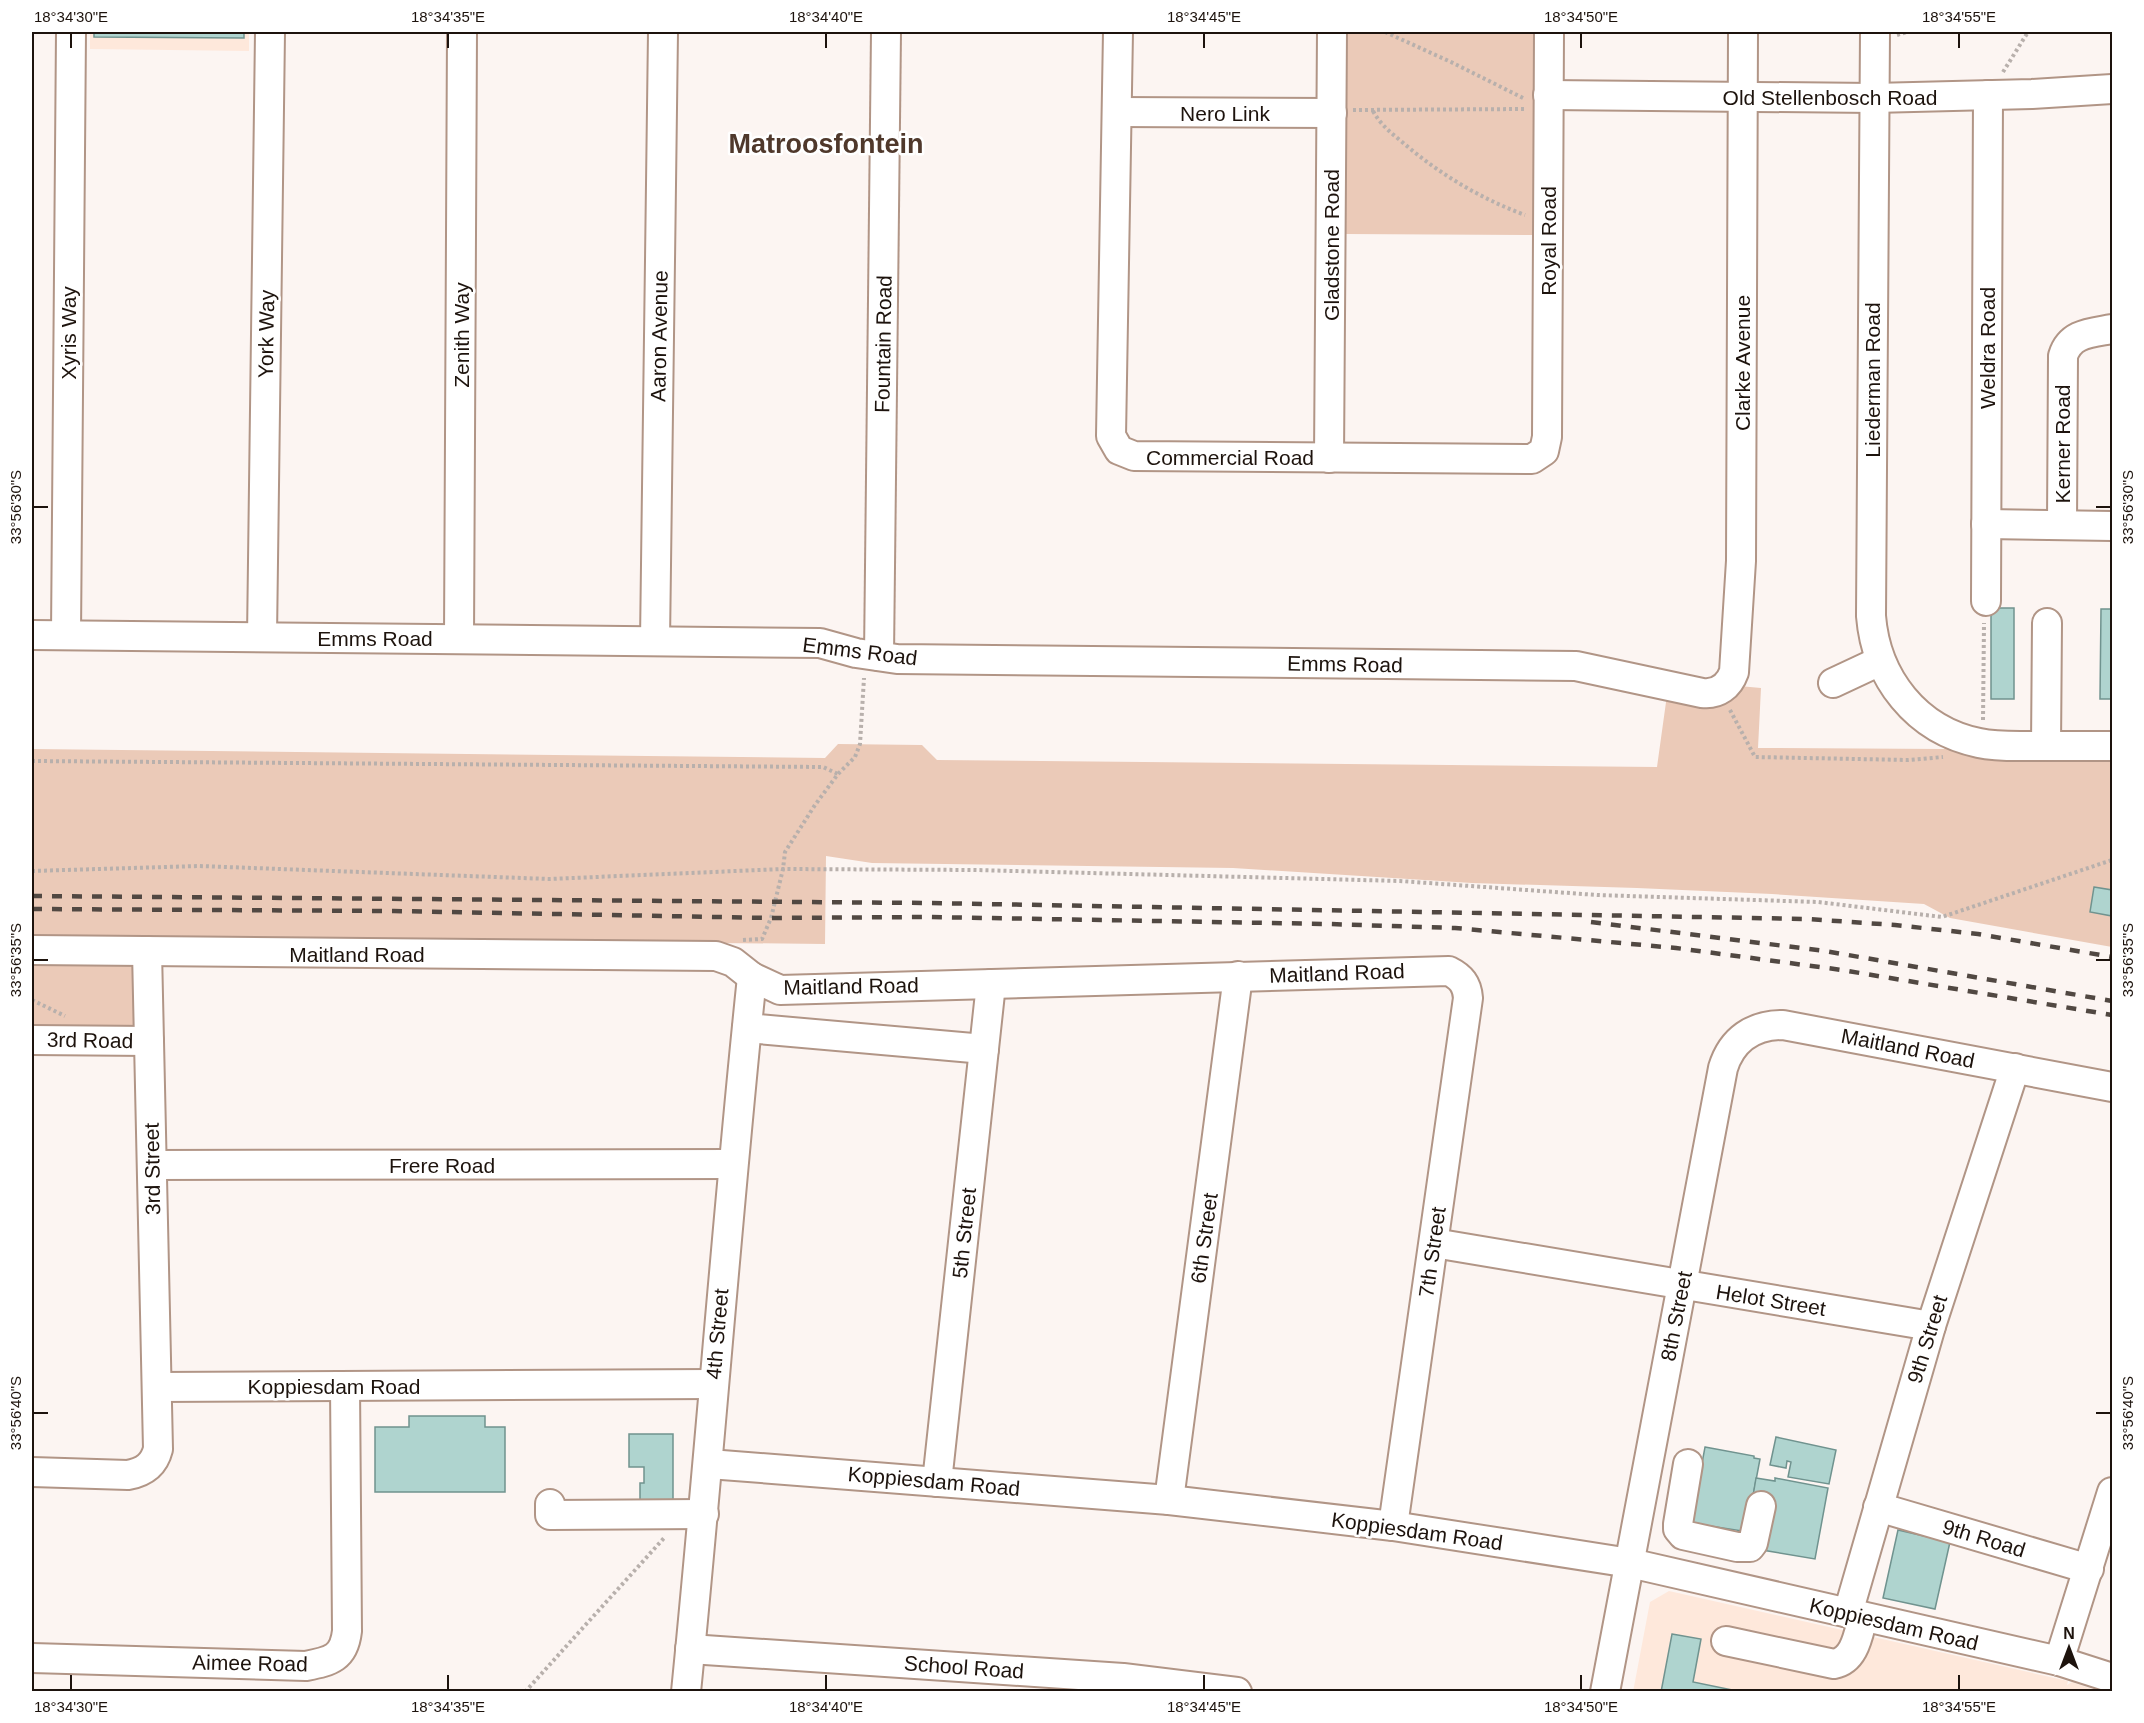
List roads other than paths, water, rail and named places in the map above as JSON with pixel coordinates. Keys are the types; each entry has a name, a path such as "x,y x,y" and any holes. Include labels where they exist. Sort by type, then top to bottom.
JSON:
{"street":[{"name":"Xyris Way","path":"66,635 71,32"},
{"name":"York Way","path":"262,637 270,32"},
{"name":"Zenith Way","path":"459,639 462,32"},
{"name":"Aaron Avenue","path":"656,641 663,32"},
{"name":"Fountain Road","path":"872,655 886,32"},
{"name":"Commercial Road","path":"1118,32 1111,436 1119,450 1134,456 1532,459 1544,451"},
{"name":"Gladstone Road","path":"1329,458 1332,32"},
{"name":"Royal Road","path":"1544,451 1547,437 1547,219 1544,104 1549,32"},
{"name":"Clarke Avenue","path":"1721,690 1727,685 1734,672 1741,561 1743,32"},
{"name":"Liederman Road","path":"1875,32 1871,616 1872,631 1880,661 1895,689 1917,712 1946,732 1979,743 1998,746 2112,746"},
{"name":"Old Stellenbosch Road","path":"1544,104 1743,97 1874,98 1988,95 2112,89"},
{"name":"Weldra Road","path":"1986,601 1988,95"},
{"name":"Nero Link","path":"1118,112 1332,113"},
{"name":"Kerner Road","path":"2062,525 2065,350 2073,339 2085,334 2112,329"},
{"name":"Kerner Road","path":"1986,525 2112,526"},
{"path":"2046,746 2047,623"},
{"name":"Emms Road","path":"32,635 820,643 897,659 1576,666 1708,694 1721,690"},
{"path":"1833,683 1880,661"},
{"name":"Maitland Road","path":"32,950 716,956 733,962 752,977 780,990 1441,970 1449,971 1461,979"},
{"name":"3rd Street","path":"147,951 158,1387"},
{"name":"6th Street","path":"1169,1500 1238,976"},
{"name":"4th Street","path":"686,1692 709,1464 713,1384 732,1164 752,977"},
{"name":"7th Street","path":"1393,1526 1468,998 1468,991 1461,979"},
{"name":"5th Street","path":"937,1482 991,984"},
{"name":"Maitland Road","path":"1723,1068 1731,1048 1738,1040 1753,1030 1770,1025 1783,1025 2112,1087"},
{"path":"747,1028 984,1049"},
{"name":"3rd Road","path":"32,1040 149,1041"},
{"name":"8th Street","path":"1605,1692 1723,1068"},
{"name":"9th Street","path":"1726,1641 1834,1665 1841,1663 1851,1654 1855,1615 1878,1507 1930,1326 2014,1068"},
{"name":"Frere Road","path":"152,1165 732,1164"},
{"name":"Helot Street","path":"1434,1243 1930,1326"},
{"name":"Koppiesdam Road","path":"158,1387 345,1386 550,1394 713,1384"},
{"name":"Aimee Road","path":"32,1658 306,1666 327,1662 340,1654 346,1643 347,1630 345,1386"},
{"path":"32,1472 128,1475 146,1469 158,1449 158,1387"},
{"name":"Koppiesdam Road","path":"709,1464 1169,1500 1393,1526 1630,1563 2059,1661 2112,1678"},
{"path":"1688,1464 1678,1524 1683,1535 1748,1548 1752,1545 1761,1506"},
{"path":"2059,1661 2112,1492"},
{"path":"550,1504 550,1515 704,1514"},
{"name":"9th Road","path":"1878,1507 2089,1569"},
{"path":"1729,1586 1737,1547"},
{"name":"School Road","path":"690,1649 1123,1678 1236,1692"}],"railway":[{"path":"32,896 930,903 1808,919 1978,934 2112,957"},
{"path":"32,909 394,911 771,918 930,917 1455,928 1676,948 1842,970 2112,1015"},
{"path":"1591,922 1825,951 2112,1001"}],"district":[{"name":"Matroosfontein","path":"826,144"}]}
